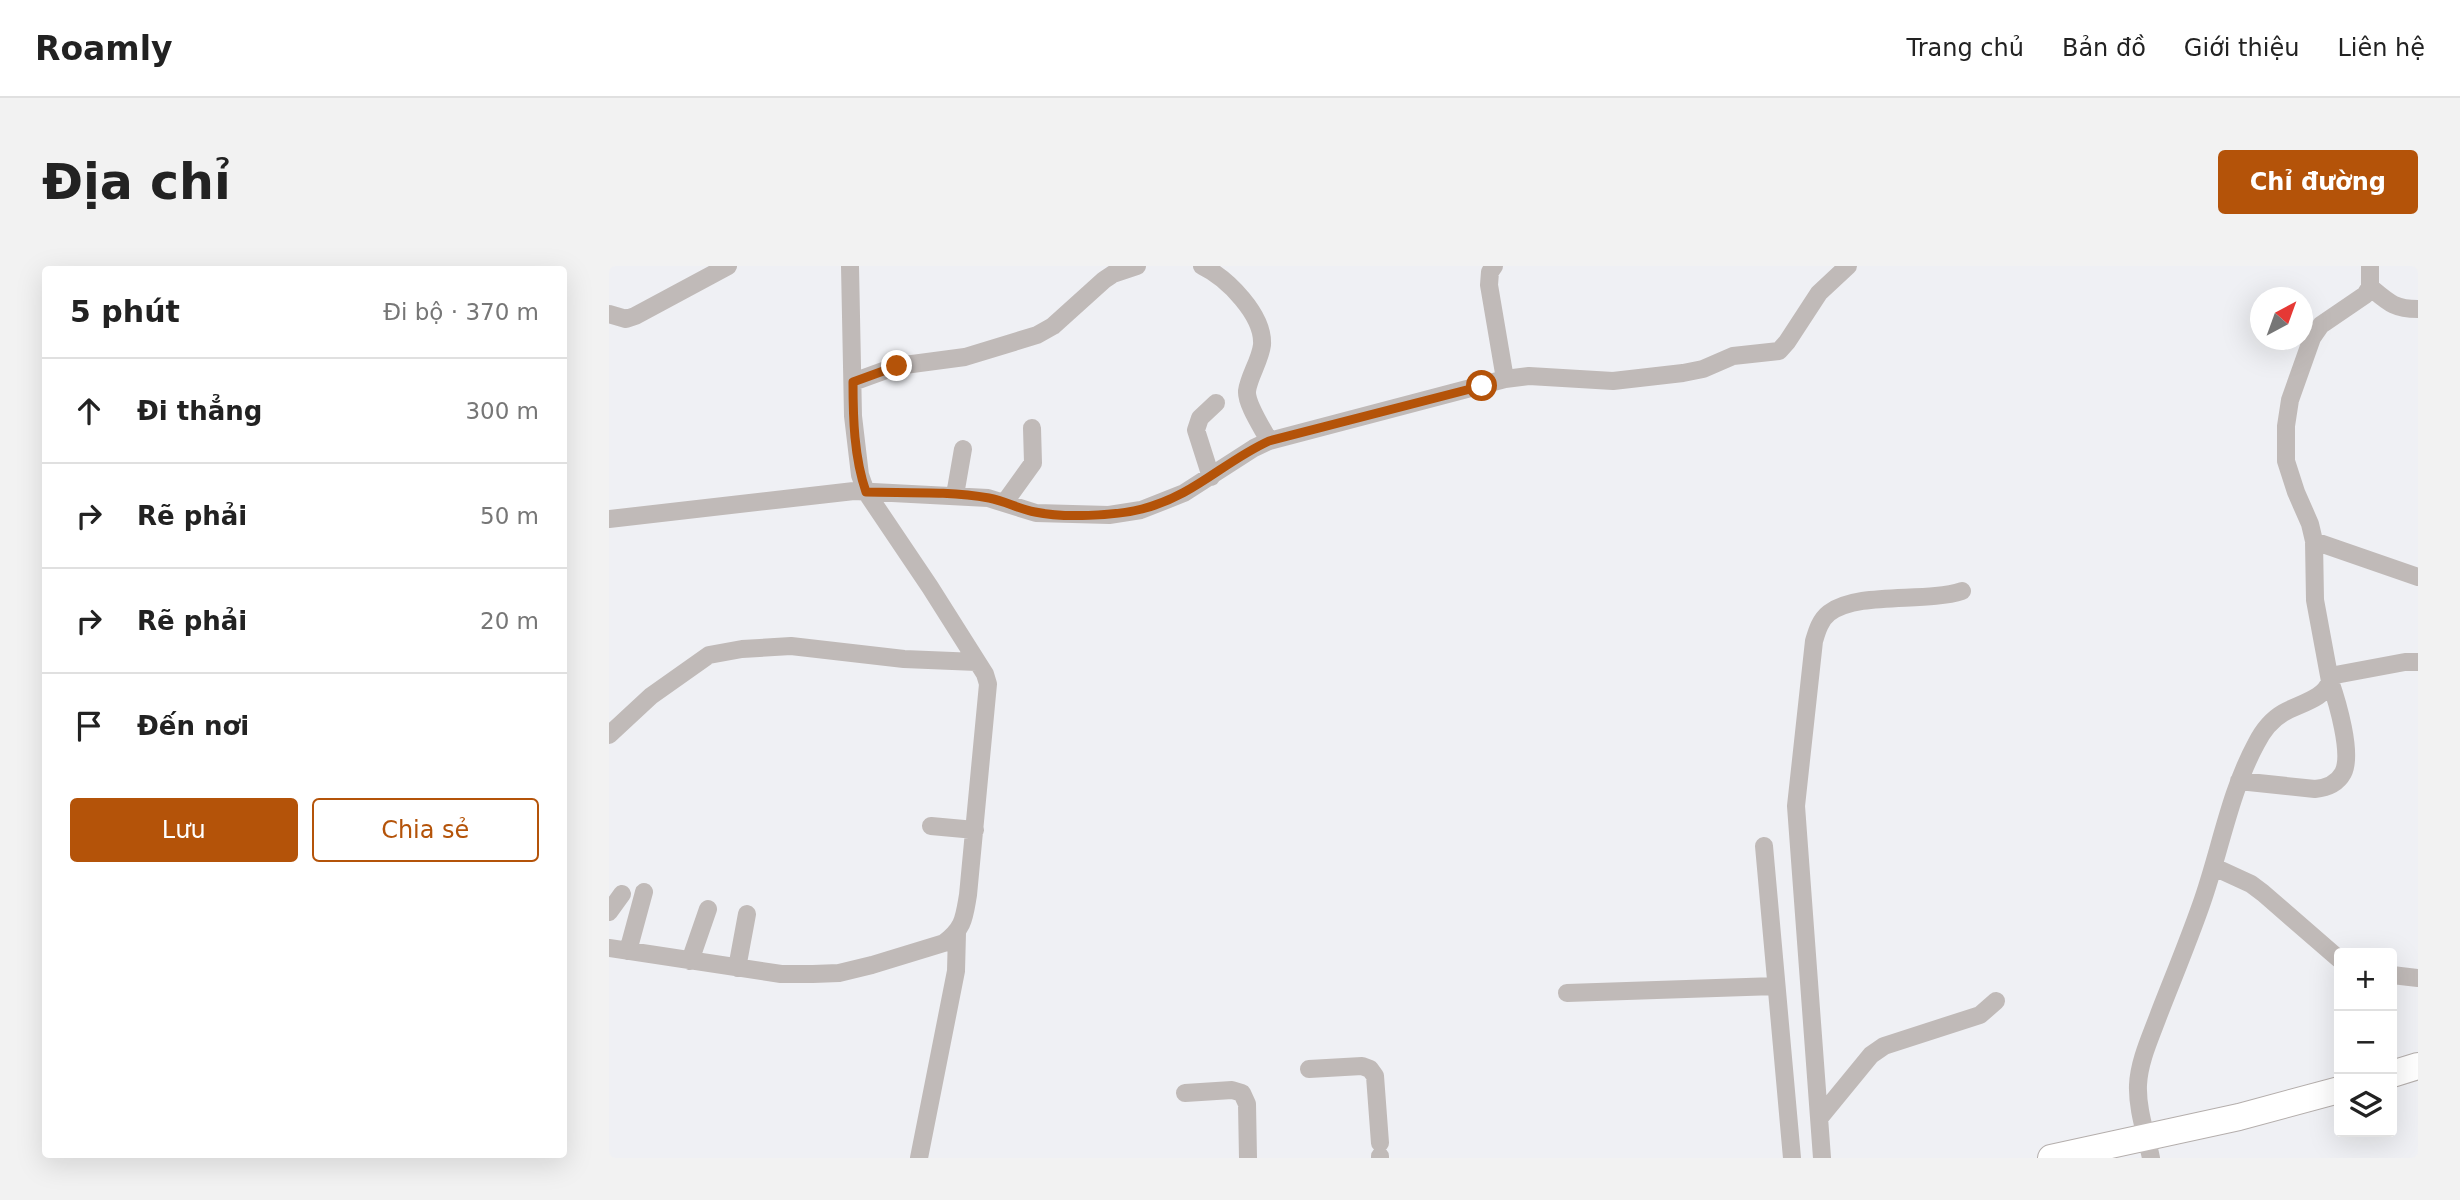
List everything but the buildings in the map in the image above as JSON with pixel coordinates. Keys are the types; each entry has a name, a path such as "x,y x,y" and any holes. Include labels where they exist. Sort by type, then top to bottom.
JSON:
{"highway":[{"path":"2397,1072 2418,1066"},
{"path":"2051,1158 2149,1148 2239,1117 2334,1091"}],"street":[{"path":"609,314 626,318 635,316 728,266"},
{"path":"609,948 781,974 839,973 944,943 957,933 964,921 988,684 930,587 866,492 860,475 855,428 850,266"},
{"path":"853,382 897,366 965,357 1037,335 1052,326 1104,280 1137,266"},
{"path":"1202,266 1223,278 1244,301 1257,323 1262,343 1256,370 1247,391 1248,400 1269,441"},
{"path":"1494,266 1490,272 1489,285 1505,379"},
{"path":"609,519 711,506 866,492 988,498 1036,513 1109,515 1141,510 1184,493 1269,441 1505,379 1529,376 1613,381 1683,373 1703,369 1733,356 1779,351 1819,293 1848,266"},
{"path":"2239,781 2315,789 2326,788 2337,782 2343,773 2345,753 2342,719 2330,678 2315,600 2314,541 2287,461 2286,426 2290,400 2312,338 2321,325 2358,302 2370,287 2370,266"},
{"path":"2370,287 2401,309 2418,309"},
{"path":"1211,477 1195,430 1200,418 1216,403"},
{"path":"1005,502 1033,463 1032,428"},
{"path":"955,495 963,449"},
{"path":"2314,541 2418,578"},
{"path":"1822,1158 1796,806 1814,641 1818,627 1828,614 1841,607 1860,601 1919,598 1962,591"},
{"path":"609,735 651,696 709,655 742,649 791,646 904,659 977,662"},
{"path":"2149,1148 2139,1102 2141,1068 2214,867 2239,781 2256,744 2269,724 2282,713 2322,692 2330,678 2405,662 2418,662"},
{"path":"931,826 975,830"},
{"path":"1764,846 1792,1158"},
{"path":"2214,867 2251,884 2334,955"},
{"path":"628,951 645,892"},
{"path":"609,912 622,894"},
{"path":"690,961 708,909"},
{"path":"737,968 747,914"},
{"path":"919,1158 956,971 957,933"},
{"path":"2397,976 2418,978"},
{"path":"1567,993 1776,986"},
{"path":"1821,1116 1871,1055 1884,1046 1980,1015 1996,1001"},
{"path":"1309,1069 1362,1066 1370,1069 1375,1076 1380,1152"},
{"path":"1185,1093 1231,1090 1242,1093 1247,1104 1248,1158"}],"route":[{"path":"897,366 853,382 853,416 860,475 866,492 988,498 1036,513 1109,515 1141,510 1165,502 1205,482 1254,448 1269,441 1482,386"}]}
